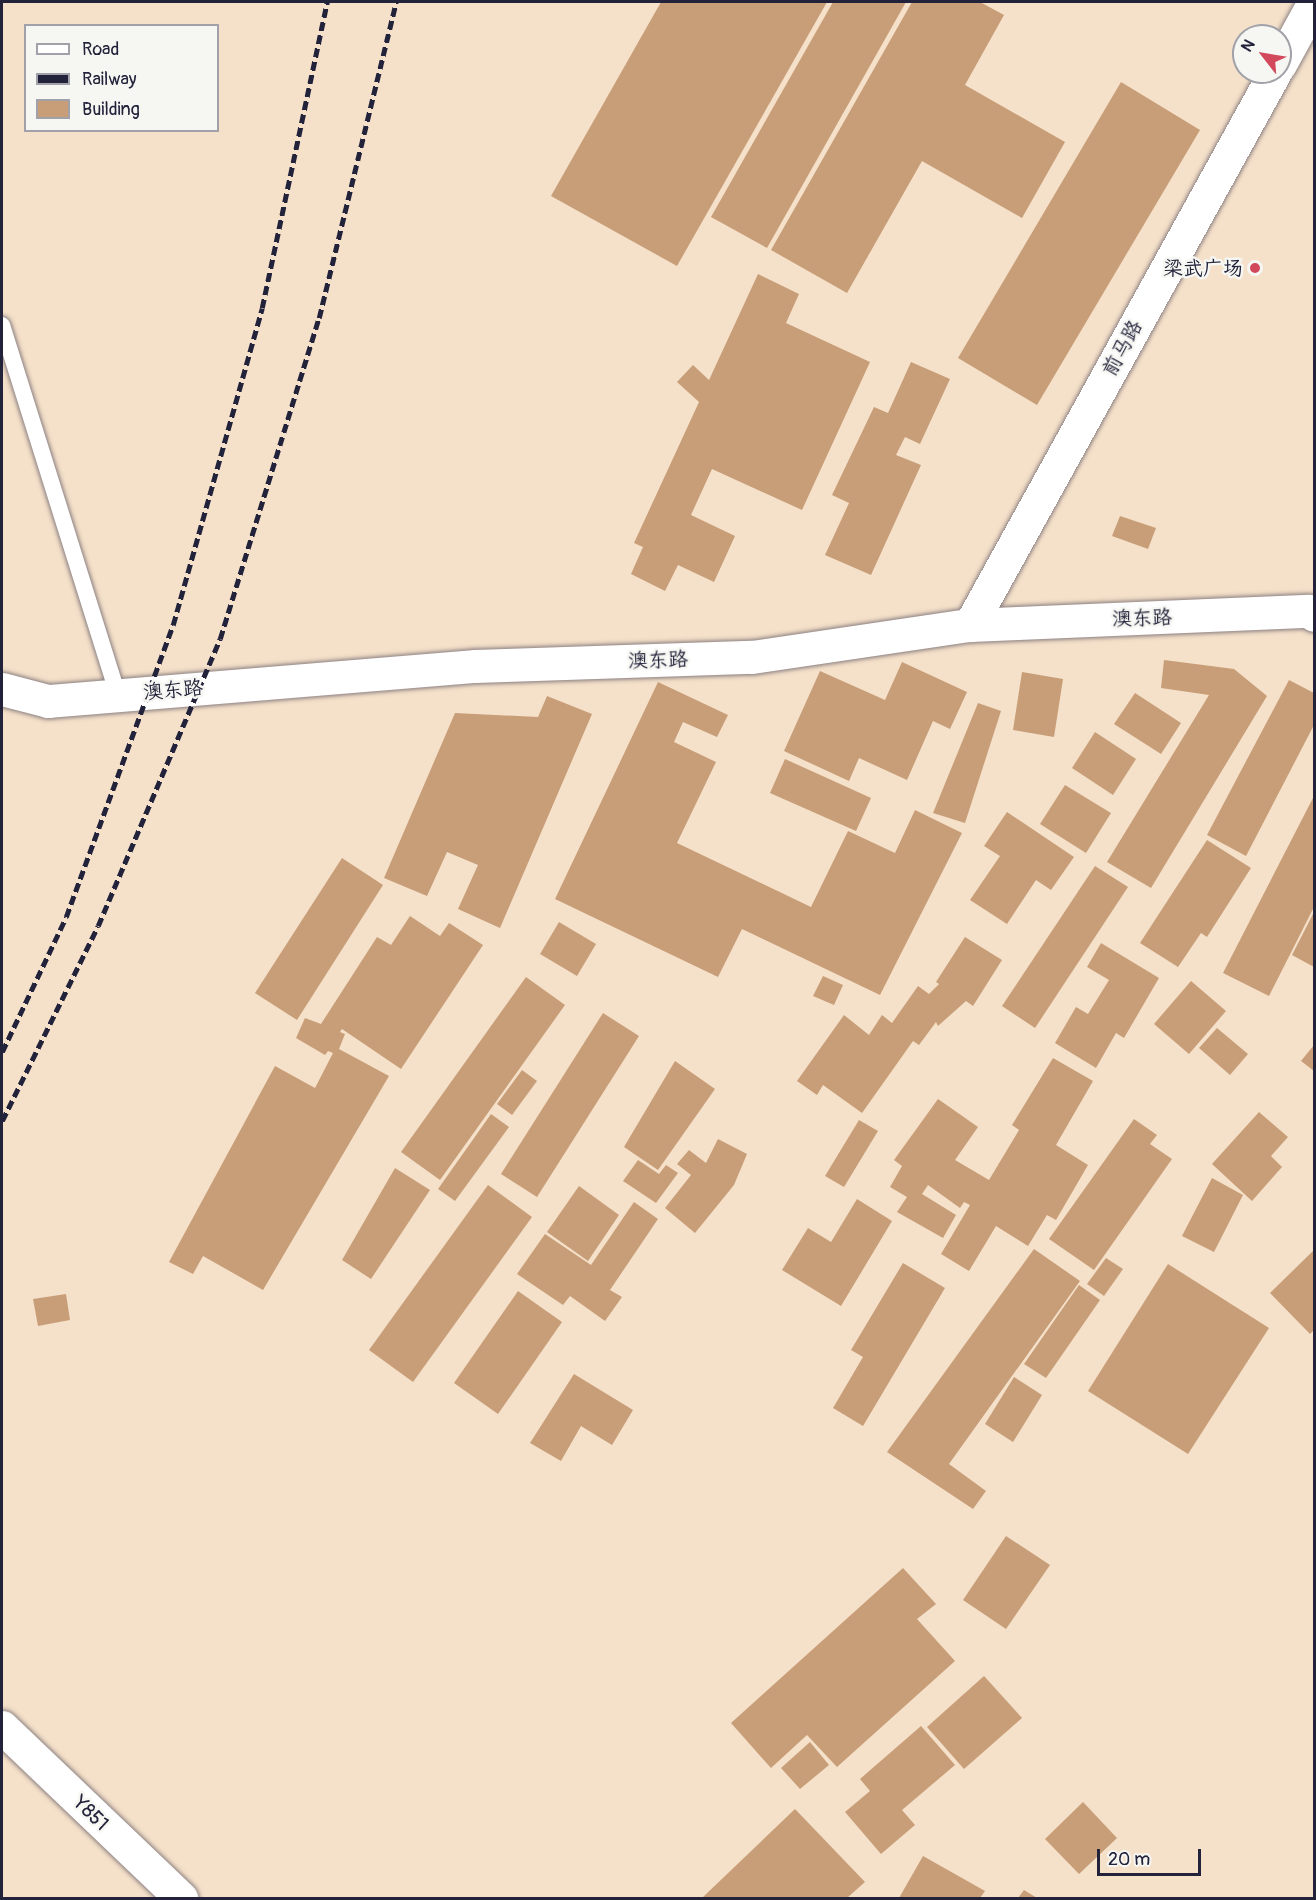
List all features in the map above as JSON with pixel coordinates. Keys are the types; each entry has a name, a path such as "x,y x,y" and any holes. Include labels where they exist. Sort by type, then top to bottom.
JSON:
{"street":[{"path":"1292,42 1314,2"},
{"name":"前马路","path":"970,625 1268,84"},
{"name":"澳东路","path":"2,689 48,701 475,666 752,657 970,625 1309,611 1314,615"},
{"name":"Y851","path":"2,1728 181,1899"}],"lane":[{"path":"2,325 118,695"}],"building":[{"path":"661,2 827,2 677,266 551,196"},
{"path":"833,2 906,2 767,248 711,217"},
{"path":"912,2 980,2 1004,15 965,85 1065,142 1022,218 922,161 847,293 771,250"},
{"path":"1121,82 1200,130 1037,405 958,358"},
{"path":"758,274 799,294 786,323 870,362 802,510 712,469 691,515 735,536 714,582 678,565 665,591 631,574 643,547 634,543 699,402 677,382 693,365 709,380"},
{"path":"911,362 950,379 920,444 905,437 896,455 921,465 871,575 825,555 849,503 832,495 874,407 888,413"},
{"path":"1120,516 1156,528 1148,549 1112,536"},
{"path":"1164,660 1234,669 1267,696 1151,888 1107,862 1209,695 1161,688"},
{"path":"902,662 967,692 950,729 933,721 907,780 859,758 849,781 784,751 820,671 885,700"},
{"path":"1022,672 1063,679 1054,737 1013,730"},
{"path":"1289,680 1314,693 1314,725 1246,856 1207,835"},
{"path":"658,682 728,715 717,737 683,722 674,742 716,762 677,843 811,907 848,831 895,853 915,810 962,833 880,995 742,929 718,977 555,899"},
{"path":"1135,693 1181,723 1161,754 1114,724"},
{"path":"547,696 592,714 500,928 458,909 478,865 447,852 427,896 384,878 455,713 538,717"},
{"path":"978,703 1001,711 965,823 933,813"},
{"path":"1095,732 1136,759 1113,795 1072,768"},
{"path":"785,759 871,798 856,831 770,793"},
{"path":"1065,785 1111,813 1086,853 1040,824"},
{"path":"1314,796 1314,907 1269,996 1223,973"},
{"path":"1007,812 1074,857 1051,890 1036,880 1007,924 970,900 1000,856 984,846"},
{"path":"1207,840 1251,868 1207,937 1201,933 1178,967 1140,943"},
{"path":"342,858 383,885 297,1020 255,993"},
{"path":"1095,866 1128,887 1035,1028 1002,1006"},
{"path":"1314,912 1314,967 1292,955"},
{"path":"410,916 440,936 449,923 483,945 401,1069 342,1029 340,1032 345,1034 339,1049 389,1076 263,1290 203,1256 193,1274 169,1262 275,1066 315,1088 333,1053 328,1051 325,1055 296,1038 305,1018 321,1024 377,937 391,945"},
{"path":"559,922 596,944 577,976 540,954"},
{"path":"965,937 1002,960 973,1006 966,1001 938,1026 936,1022 919,1045 913,1041 862,1113 823,1085 817,1095 797,1081 844,1015 869,1035 882,1015 892,1023 918,986 929,994 939,984 936,982"},
{"path":"1101,943 1159,978 1124,1038 1116,1033 1096,1068 1055,1043 1076,1007 1088,1014 1109,980 1087,967"},
{"path":"823,976 843,985 834,1005 813,996"},
{"path":"526,977 565,1005 440,1180 401,1152"},
{"path":"1191,981 1226,1011 1189,1054 1154,1024"},
{"path":"603,1013 639,1036 537,1197 501,1174"},
{"path":"1217,1028 1248,1054 1230,1075 1199,1048"},
{"path":"1314,1045 1314,1071 1301,1061"},
{"path":"1053,1058 1093,1081 1056,1145 1088,1165 1056,1220 1047,1215 1028,1246 996,1226 969,1271 941,1254 970,1205 964,1202 960,1208 928,1185 922,1194 956,1215 943,1238 897,1212 907,1197 890,1187 902,1166 894,1160 938,1099 978,1127 955,1160 989,1180 1019,1130 1012,1125"},
{"path":"675,1061 715,1089 658,1170 624,1147"},
{"path":"522,1070 537,1081 512,1115 497,1104"},
{"path":"1259,1112 1288,1137 1271,1156 1282,1167 1252,1201 1212,1164"},
{"path":"491,1114 509,1127 455,1201 438,1189"},
{"path":"1134,1119 1157,1135 1150,1144 1172,1159 1094,1270 1049,1239"},
{"path":"859,1120 878,1131 844,1187 825,1176"},
{"path":"718,1139 747,1154 734,1185 695,1233 665,1208 691,1175 677,1164 689,1150 706,1163"},
{"path":"638,1160 659,1174 666,1165 678,1173 656,1203 623,1181"},
{"path":"395,1168 430,1190 371,1279 342,1260"},
{"path":"1212,1178 1243,1195 1214,1252 1182,1236"},
{"path":"488,1185 532,1217 413,1382 369,1350"},
{"path":"579,1186 619,1215 588,1261 547,1232"},
{"path":"857,1199 892,1221 841,1306 782,1270 808,1228 831,1242"},
{"path":"634,1202 658,1219 610,1290 622,1297 605,1321 570,1296 563,1305 517,1274 545,1234 591,1265"},
{"path":"1034,1249 1080,1281 949,1464 986,1491 973,1509 887,1452"},
{"path":"1314,1250 1314,1330 1310,1334 1270,1293"},
{"path":"1106,1258 1123,1269 1104,1296 1087,1284"},
{"path":"903,1263 945,1288 863,1426 833,1408 863,1357 851,1350"},
{"path":"1168,1264 1269,1328 1188,1454 1088,1391"},
{"path":"1079,1285 1100,1300 1046,1378 1024,1364"},
{"path":"518,1291 562,1322 498,1414 454,1383"},
{"path":"66,1294 70,1320 38,1326 33,1299"},
{"path":"574,1374 633,1410 612,1445 581,1426 561,1461 530,1443"},
{"path":"1014,1377 1042,1395 1013,1442 985,1424"},
{"path":"1006,1536 1050,1565 1006,1629 963,1600"},
{"path":"903,1568 936,1604 917,1619 955,1661 837,1767 807,1735 771,1768 731,1723"},
{"path":"984,1676 1022,1718 964,1769 927,1727"},
{"path":"921,1726 955,1765 902,1810 915,1825 881,1854 845,1812 870,1791 860,1779"},
{"path":"810,1742 829,1765 800,1789 781,1768"},
{"path":"1083,1802 1117,1838 1079,1874 1045,1839"},
{"path":"795,1809 865,1882 847,1898 702,1898"},
{"path":"923,1856 985,1891 980,1898 899,1898"},
{"path":"1024,1890 1037,1898 1018,1898"}],"railway":[{"path":"2,1052 66,917 173,625 262,308 327,2"},
{"path":"2,1121 98,926 220,639 319,318 396,2"}],"place":[{"name":"梁武广场","path":"1255,268"}]}
